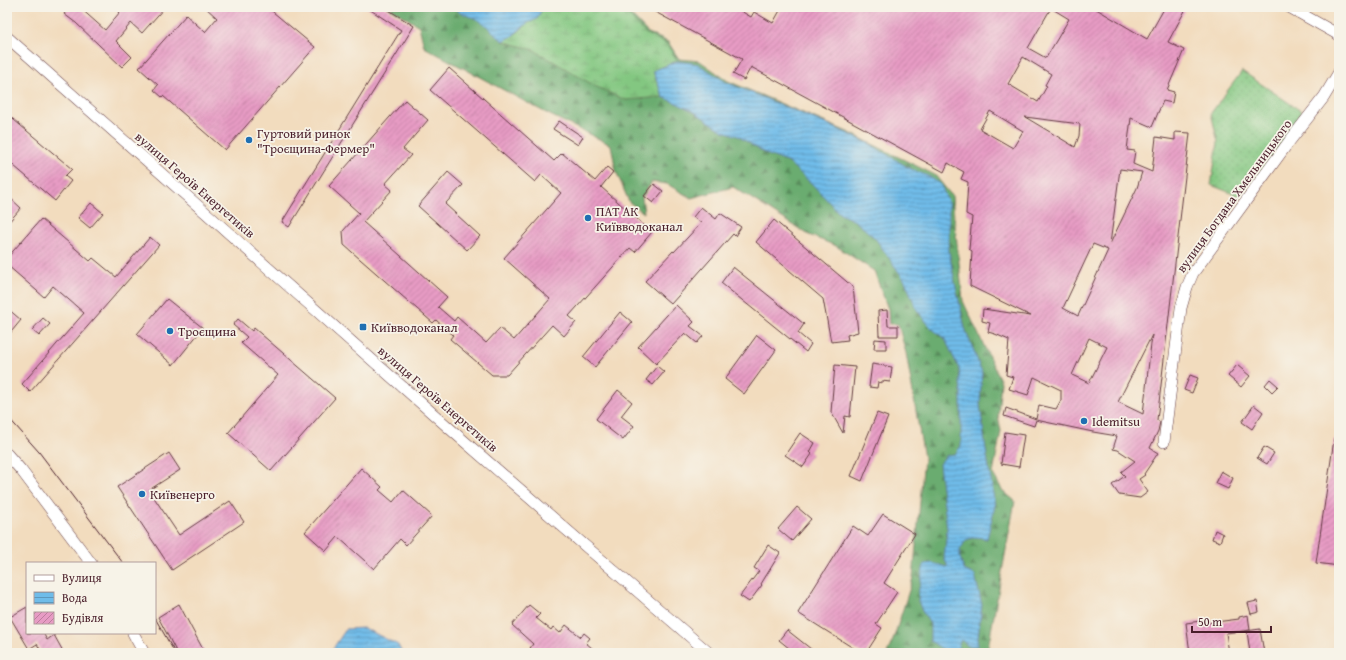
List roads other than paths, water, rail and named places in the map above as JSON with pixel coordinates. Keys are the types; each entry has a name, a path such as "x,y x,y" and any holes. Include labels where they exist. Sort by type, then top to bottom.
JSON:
{"street":[{"path":"1289,7 1339,35"},
{"name":"вулиця Героїв Енергетиків","path":"7,37 457,435 709,653"},
{"name":"вулиця Богдана Хмельницького","path":"1164,442 1181,308 1193,273 1288,143 1324,97 1339,72"},
{"path":"7,454 21,470 90,562"},
{"path":"134,634 144,653"}],"water":[{"path":"453,7 543,7 537,19 528,23 511,37 503,41 480,21 460,12"},
{"path":"677,61 698,64 726,82 870,144 909,168 930,177 941,185 949,204 949,251 954,278 965,328 982,372 980,404 995,506 987,539 976,537 966,540 960,550 960,557 964,570 975,575 982,605 977,646 968,646 961,640 958,646 960,653 948,653 930,641 930,624 918,601 924,564 932,563 948,567 944,558 947,529 939,464 947,455 955,454 961,446 961,395 959,369 945,339 931,328 917,310 905,281 875,238 855,221 840,214 812,184 789,163 766,154 738,136 723,131 693,111 663,97 653,71"},
{"path":"364,628 398,645 402,653 330,653 346,629"}],"tram line":[{"path":"7,416 39,452 122,562"},
{"path":"156,620 175,653"}],"place":[{"name":"Гуртовий ринок \"Троєщина-Фермер\"","path":"249,140"},
{"name":"ПАТ АК Київводоканал","path":"588,218"},
{"name":"Київводоканал","path":"363,327"},
{"name":"Троєщина","path":"170,331"},
{"name":"Idemitsu","path":"1084,421"},
{"name":"Київенерго","path":"142,494"}]}
